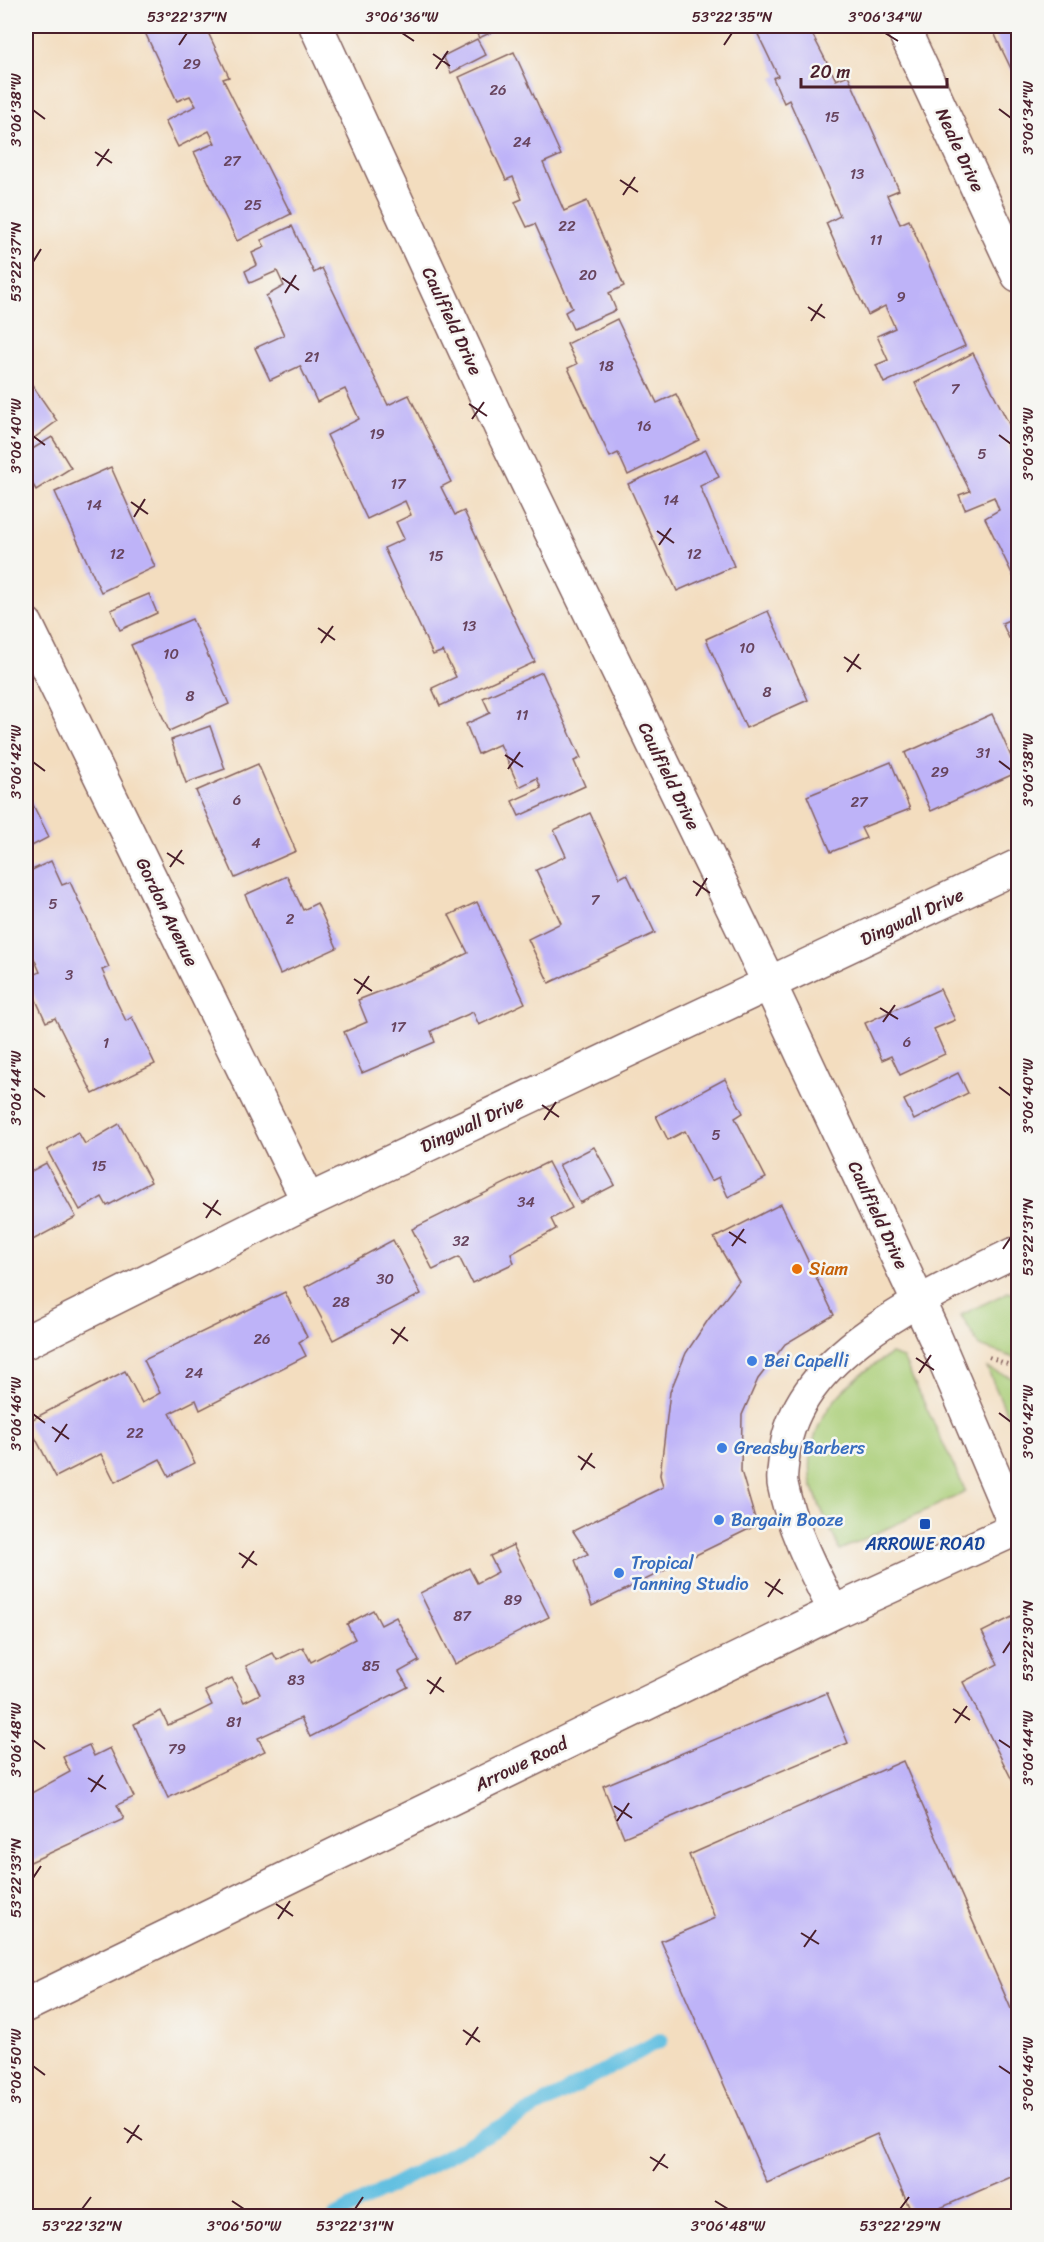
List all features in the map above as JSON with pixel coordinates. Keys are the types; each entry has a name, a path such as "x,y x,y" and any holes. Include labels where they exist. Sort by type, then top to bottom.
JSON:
{"street":[{"name":"Caulfield Drive","path":"316,26 506,438 770,985 918,1301 1018,1529"},
{"name":"Neale Drive","path":"902,26 1018,275"},
{"name":"Gordon Avenue","path":"26,624 308,1201"},
{"name":"Dingwall Drive","path":"26,1342 308,1201 1018,866"},
{"name":"Arrowe Road","path":"26,2005 834,1612 1018,1529"}],"lane":[{"path":"834,1612 803,1548 782,1484 785,1437 803,1396 838,1356 918,1301 1013,1252 1018,1254"}],"green space":[{"path":"1008,1292 1018,1295 1018,1359 979,1346 961,1315"},
{"path":"891,1354 903,1358 966,1492 840,1550 812,1484 811,1456 815,1437 822,1420 844,1389"},
{"path":"987,1368 1018,1380 1018,1439"}],"building":[{"path":"142,26 205,26 229,77 223,79 291,214 237,241 194,152 215,143 209,131 178,147 165,121 196,106 190,96 177,101"},
{"path":"433,26 448,26 435,31"},
{"path":"473,26 505,26 479,38"},
{"path":"754,26 808,26 836,80 848,75 899,190 887,195 900,224 909,220 965,346 884,383 876,365 888,360 877,336 895,328 885,306 868,315 855,288 826,223 840,216 789,100 784,103 773,78 778,76"},
{"path":"991,26 1018,26 1018,83 1002,50"},
{"path":"477,39 486,55 451,73 443,56"},
{"path":"514,52 561,155 543,163 564,211 587,201 624,286 609,293 616,310 573,329 565,312 572,308 535,224 527,227 515,202 522,199 513,177 506,180 459,77"},
{"path":"292,226 314,273 322,268 388,405 409,395 451,482 441,487 455,515 464,511 535,662 440,706 432,688 456,677 443,651 433,655 384,548 404,539 396,522 411,515 405,501 367,519 327,435 359,419 345,389 317,402 300,366 270,380 255,348 284,335 266,296 284,286 277,271 250,283 245,271 257,265 252,253 265,247 261,240"},
{"path":"617,319 657,403 676,394 699,440 628,475 618,453 610,457 568,368 577,364 567,344"},
{"path":"973,353 1016,438 1007,443 1018,467 1018,586 985,518 999,510 994,497 965,509 959,495 970,491 915,383"},
{"path":"26,376 57,421 26,444"},
{"path":"52,437 71,468 36,490 26,473 26,453"},
{"path":"706,450 719,477 700,486 734,566 677,591 628,484"},
{"path":"111,467 155,567 101,592 55,492"},
{"path":"149,594 157,613 120,630 111,610"},
{"path":"768,611 808,700 746,728 706,639"},
{"path":"1018,616 1018,634 1009,638 1002,623"},
{"path":"192,619 229,704 169,731 131,645"},
{"path":"542,672 581,758 574,761 585,786 519,816 512,801 541,788 537,778 519,787 500,744 478,754 466,724 490,713 483,698"},
{"path":"992,714 1018,772 931,811 905,753"},
{"path":"210,726 225,769 186,783 171,740"},
{"path":"891,762 910,809 861,828 866,838 831,852 807,796"},
{"path":"258,764 296,851 235,878 196,791"},
{"path":"26,791 49,837 26,849"},
{"path":"590,813 620,878 627,874 655,933 549,983 528,939 561,923 536,870 566,856 554,830"},
{"path":"51,861 62,885 70,882 109,967 102,970 111,990 126,1021 132,1017 155,1064 93,1094 55,1018 46,1022 26,978 40,972 26,940 26,863 30,871"},
{"path":"287,876 303,910 317,903 337,948 280,974 245,895"},
{"path":"477,902 525,1003 479,1025 473,1012 431,1031 435,1042 362,1073 344,1032 367,1022 358,1000 427,973 468,953 449,915"},
{"path":"940,989 955,1020 934,1029 945,1054 900,1075 891,1056 882,1060 865,1023"},
{"path":"958,1073 968,1093 914,1120 904,1100"},
{"path":"725,1079 743,1113 735,1118 766,1178 728,1197 719,1177 711,1181 685,1131 668,1140 656,1116"},
{"path":"119,1124 151,1182 107,1206 102,1197 80,1210 47,1150 78,1132 85,1144"},
{"path":"594,1147 615,1185 580,1203 559,1165"},
{"path":"548,1162 572,1208 551,1219 556,1229 511,1254 514,1263 472,1283 459,1257 433,1270 412,1229"},
{"path":"46,1163 76,1217 29,1242 26,1235 26,1174"},
{"path":"781,1204 834,1315 785,1344 758,1379 742,1415 741,1471 757,1525 592,1606 575,1560 588,1554 573,1531 663,1487 660,1475 670,1392 686,1353 708,1320 739,1281 714,1238"},
{"path":"393,1240 421,1294 333,1340 305,1287"},
{"path":"285,1292 307,1337 299,1342 306,1356 200,1410 196,1400 170,1413 195,1463 169,1476 160,1459 115,1482 101,1454 56,1477 27,1422 125,1371 142,1403 160,1393 144,1360"},
{"path":"513,1545 549,1617 455,1664 420,1593 469,1568 477,1583 498,1572 490,1556"},
{"path":"373,1610 381,1625 396,1617 419,1661 399,1672 408,1687 310,1737 301,1718 258,1738 265,1751 168,1798 134,1724 161,1711 168,1725 192,1715 212,1705 205,1691 232,1678 244,1702 260,1694 246,1666 273,1653 277,1660 303,1647 311,1662 355,1639 347,1624"},
{"path":"1018,1614 1018,1792 963,1682 998,1664 982,1632"},
{"path":"827,1693 848,1743 624,1837 603,1786"},
{"path":"89,1745 94,1756 110,1748 134,1797 117,1805 124,1819 26,1864 26,1789 28,1795 70,1772 63,1757"},
{"path":"903,1761 1018,2025 1018,2174 922,2216 913,2216 877,2134 767,2183 661,1941 715,1918 689,1855"}],"waterway":[{"path":"336,2216 661,2040"}],"place":[{"name":"Siam","path":"797,1269"},
{"name":"Bei Capelli","path":"752,1361"},
{"name":"Greasby Barbers","path":"722,1448"},
{"name":"Bargain Booze","path":"719,1520"},
{"name":"ARROWE ROAD","path":"925,1524"},
{"name":"Tropical Tanning Studio","path":"619,1573"}]}
